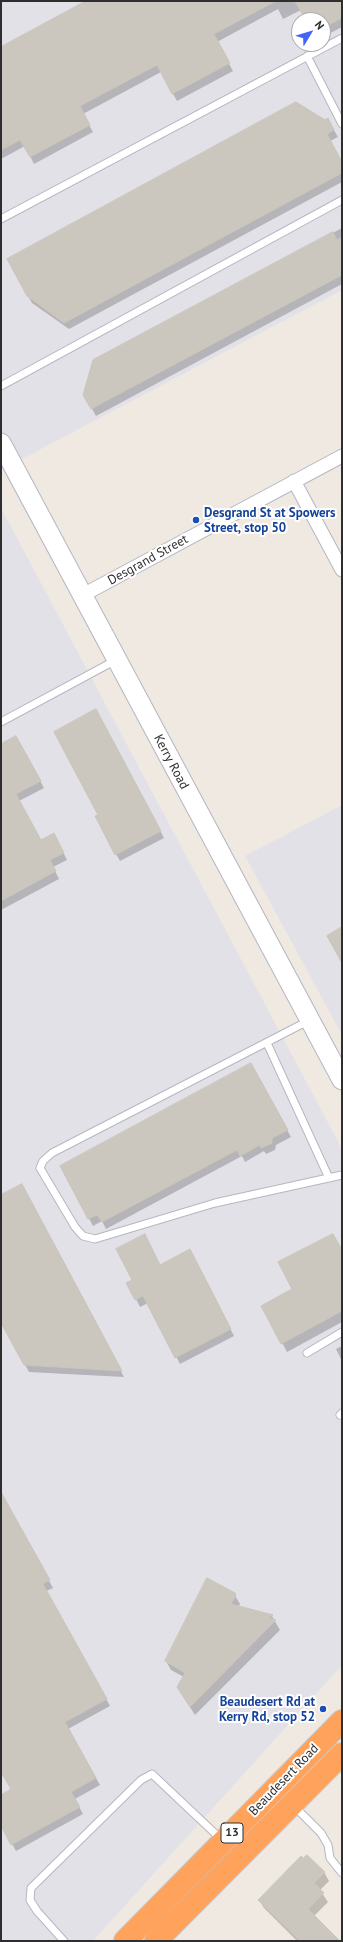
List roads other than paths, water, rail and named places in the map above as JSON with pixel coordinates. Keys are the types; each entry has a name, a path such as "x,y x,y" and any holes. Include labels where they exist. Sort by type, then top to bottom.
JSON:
{"highway":[{"name":"Beaudesert Road","path":"125,1941 342,1721"},
{"name":"Beaudesert Road","path":"156,1941 342,1754"}],"street":[{"name":"Kerry Road","path":"1,443 81,596 342,1080"},
{"name":"Desgrand Street","path":"81,596 342,456"},
{"path":"294,481 342,570"}],"lane":[{"path":"1,219 342,38"},
{"path":"307,56 342,124"},
{"path":"1,386 342,200"},
{"path":"1,722 116,660"},
{"path":"310,1020 52,1153 43,1161 40,1168 75,1227 83,1236 95,1239 215,1203 342,1175"},
{"path":"267,1043 329,1178"},
{"path":"306,1353 342,1332"},
{"path":"64,1941 37,1911 30,1900 31,1888 141,1780 152,1774 223,1842"},
{"path":"292,1804 321,1833 328,1845 330,1858 342,1874"}],"place":[{"name":"Desgrand St at Spowers Street, stop 50","path":"196,520"},
{"name":"Beaudesert Rd at Kerry Rd, stop 52","path":"323,1709"}]}
